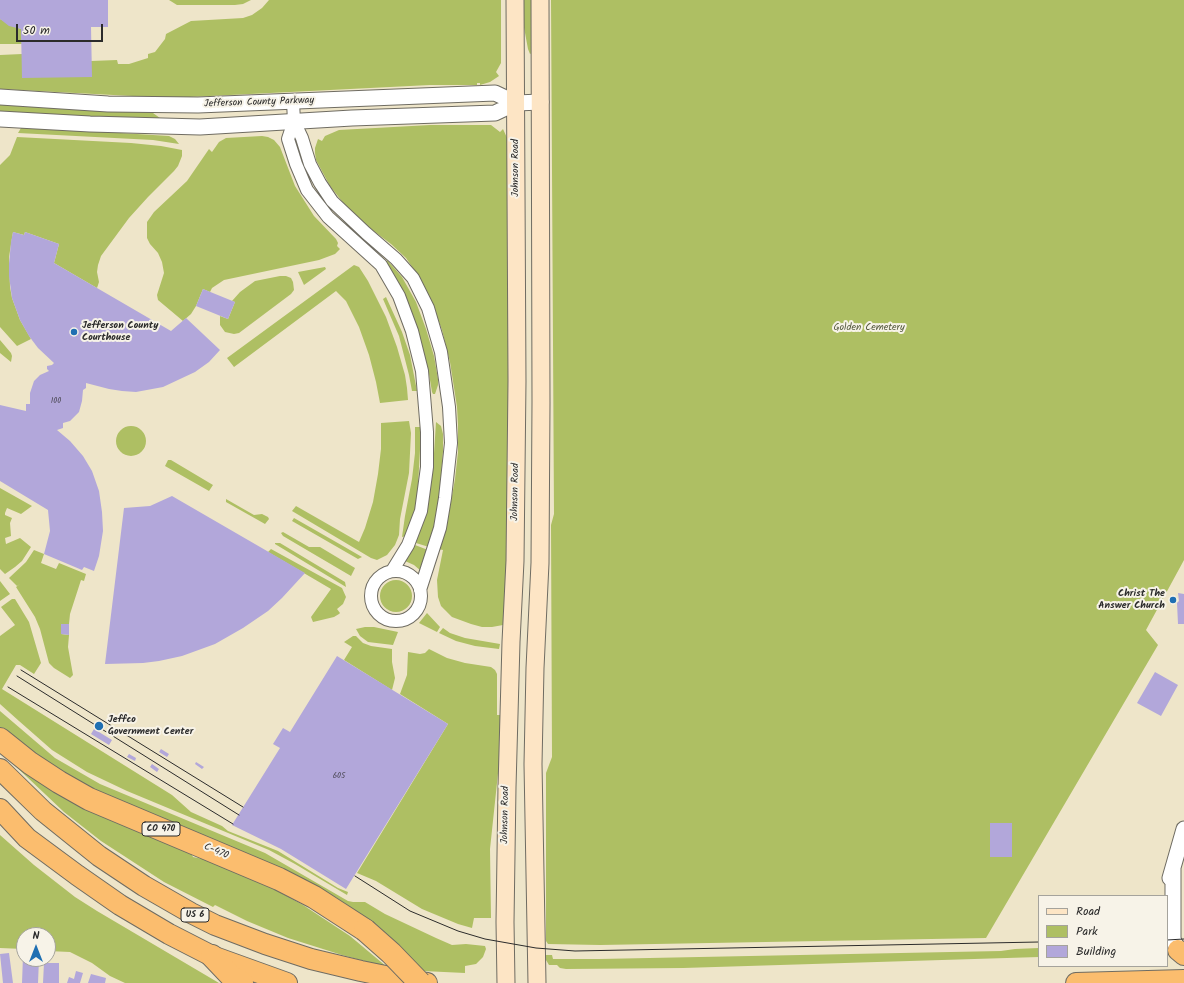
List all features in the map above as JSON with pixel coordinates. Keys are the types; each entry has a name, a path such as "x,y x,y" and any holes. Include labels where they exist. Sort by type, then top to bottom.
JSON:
{"highway":[{"name":"C-470","path":"0,738 30,763 58,782 89,798 279,879 314,897 365,930 391,953 420,983"},
{"name":"US 6","path":"0,769 43,811 99,856 144,886 191,913 265,944 311,959 361,971 427,983"},
{"path":"0,808 27,838 126,909 169,934 212,956 287,983"},
{"path":"212,956 232,977 242,983"},
{"path":"1103,982 1135,973 1140,967"},
{"path":"1076,983 1184,980"}],"main road":[{"name":"Johnson Road","path":"506,983 505,922 507,787 515,553 517,381 515,0"},
{"path":"533,764 540,532 542,402 540,0"},
{"path":"511,642 529,665 533,764 537,983"}],"street":[{"name":"Jefferson County Parkway","path":"0,97 108,104 198,105 495,93 516,103"},
{"path":"293,102 294,121 288,139 296,164 307,190 328,217 381,264 400,296 412,331 422,371 426,408 427,467 421,511 408,545 392,571"},
{"name":"Jefferson County Parkway","path":"0,119 90,124 200,126 495,113 516,103 541,102"},
{"path":"294,121 302,138 310,164 332,201 371,238 396,258 413,278 428,308 441,352 449,407 451,443 440,528 420,590"},
{"path":"361,247 371,238"},
{"path":"392,571 400,571 413,578 418,584 421,599 419,606 410,617 397,622 383,618 374,609 371,603 371,594 376,581 381,576 392,571"},
{"path":"1164,895 1184,829"},
{"path":"1173,869 1173,940 1181,952"}],"green space":[{"path":"169,0 251,0 243,4 235,5 177,5"},
{"path":"269,0 501,0 501,63 496,72 499,76 490,82 480,85 480,83 477,83 477,85 430,85 170,98 0,89 0,55 22,54 91,61 117,60 118,64 129,64 148,58 148,54 155,52 165,39 166,34 191,21 243,18 252,15 262,8"},
{"path":"522,0 531,0 532,53 530,54 523,22"},
{"name":"Golden Cemetery","path":"551,0 1184,0 1184,560 1146,630 1158,645 986,938 600,945 548,944 546,941 546,773 552,757 551,525 554,514"},
{"path":"0,19 21,29 22,44 0,44"},
{"path":"0,103 145,111 153,113 160,118 159,121 0,112"},
{"path":"430,125 491,125 500,132 503,129 508,140 508,555 503,625 492,627 482,627 452,617 441,606 438,597 437,580 443,550 438,549 450,507 455,479 458,452 458,425 457,407 450,362 442,330 432,303 419,277 406,258 348,209 330,186 316,160 315,153 318,139 322,141 325,136 339,130"},
{"path":"21,128 169,136 175,139 179,144 153,140 18,133"},
{"path":"262,136 274,140 280,147 295,186 314,216 336,239 338,243 337,246 340,249 335,254 319,260 224,280 212,288 210,292 203,289 191,314 183,321 158,300 157,295 164,273 162,262 158,253 147,238 147,222 154,212 187,181 209,149 212,152 219,142 226,138"},
{"path":"17,137 161,146 182,150 182,156 174,171 129,218 101,256 97,272 99,282 97,288 54,263 59,244 25,232 24,235 13,232 9,257 10,287 12,298 20,320 31,339 17,346 0,327 0,165 10,155"},
{"path":"388,261 402,277 416,302 426,329 434,356 438,379 435,394 432,392 428,368 420,339 385,262"},
{"path":"354,265 359,267 368,281 386,317 405,375 408,400 380,403 369,355 359,327 346,301 336,291 234,367 227,358"},
{"path":"325,267 326,269 304,285 298,272"},
{"path":"280,276 291,278 294,290 291,294 239,333 234,334 225,332 220,325 220,316 228,319 235,302 232,301 240,292 255,281"},
{"path":"386,297 402,332 410,355 417,391 412,391 399,336 383,299"},
{"path":"0,340 11,353 11,362 0,353"},
{"path":"409,421 411,433 409,473 400,519 399,535 395,545 387,555 377,560 371,558 292,511 296,506 359,542 373,502 381,449 381,423"},
{"path":"436,422 441,426 443,434 443,451 437,524 429,547 416,543 429,495 433,469"},
{"path":"131,426 142,430 146,441 142,452 131,456 120,452 116,441 120,430"},
{"path":"415,427 420,427 421,431 417,505 406,536 402,537 412,479 415,453"},
{"path":"168,460 171,460 213,485 209,491 165,466"},
{"path":"0,488 32,506 21,514 7,508 5,513 5,515 12,518 10,523 11,536 5,538 6,544 20,538 31,547 22,561 5,574 0,569"},
{"path":"226,499 254,515 262,514 269,519 265,524 226,502"},
{"path":"294,518 362,557 358,559 292,521"},
{"path":"283,532 309,547 320,547 355,568 351,576 283,536 281,533"},
{"path":"280,543 345,582 346,587 275,544"},
{"path":"415,545 428,550 421,571 414,565 405,561"},
{"path":"271,549 342,588 346,597 343,604 337,609 340,613 334,617 313,622 311,617 331,589 268,552"},
{"path":"34,550 44,554 41,563 56,569 59,563 86,574 84,581 81,580 70,614 69,624 61,624 61,634 69,635 68,647 73,675 70,678 49,663 40,629 35,617 16,587 20,584 17,586 9,578 26,562"},
{"path":"393,580 399,580 409,587 412,596 411,602 405,609 399,612 393,612 383,605 380,599 380,593 387,583"},
{"path":"0,581 10,594 0,601"},
{"path":"12,599 15,599 29,622 41,663 34,674 20,665 16,665 2,689 172,795 191,812 222,826 228,831 278,851 338,888 348,892 347,895 269,850 127,791 87,772 52,750 19,721 0,704 0,636 15,625 1,607"},
{"path":"427,613 440,627 437,632 419,623"},
{"path":"374,627 398,632 393,645 368,642 360,636 356,629"},
{"path":"443,628 450,633 465,638 500,644 499,649 475,646 456,641 439,633"},
{"path":"353,636 356,636 363,643 371,646 392,649 392,662 395,678 392,690 344,660 352,647 344,642"},
{"path":"429,649 447,658 465,663 491,667 497,674 497,715 502,715 499,764 490,849 491,918 474,918 472,928 458,924 422,909 376,881 357,873 448,724 400,694 407,675 408,652 420,654 425,653"},
{"path":"0,711 55,758 100,784 265,853 348,901 365,902 385,914 452,945 466,944 485,946 486,949 483,957 476,964 465,966 465,973 423,971 365,917 311,883 224,844 81,786 0,729"},
{"path":"8,759 190,851 193,857 212,861 274,889 303,905 350,936 387,967 288,938 247,921 215,905 213,907 164,882 101,841 64,812"},
{"path":"0,835 34,865 75,897 219,983 125,983 110,976 92,963 70,952 56,951 56,927 16,927 16,949 0,948"},
{"path":"1038,948 1038,957 683,968 566,969 560,968 557,965 549,965 543,955 552,955 553,959 599,959 1001,951"}],"building":[{"path":"0,0 108,0 108,27 91,27 92,77 22,78 21,29 9,26 0,19"},
{"path":"13,232 24,235 25,232 59,244 54,263 171,331 186,318 220,350 209,362 195,372 163,387 136,392 109,389 86,383 86,388 83,390 79,412 70,421 63,423 63,428 57,430 70,441 83,456 92,471 99,491 103,531 99,556 94,571 84,567 82,570 44,554 50,531 48,510 0,481 0,405 26,411 26,404 30,404 30,393 34,381 40,375 49,371 47,366 54,363 38,348 29,336 20,320 12,298 9,264"},
{"path":"203,289 235,302 228,319 196,306"},
{"path":"172,496 305,573 268,611 243,628 215,644 182,656 159,661 105,664 124,508 150,506"},
{"path":"1178,593 1184,594 1184,624 1178,624"},
{"path":"61,624 69,624 69,635 61,634"},
{"path":"337,656 448,724 346,889 281,849 232,825 280,748 273,744 283,728 290,732"},
{"path":"1155,672 1178,685 1161,716 1137,703"},
{"path":"94,729 112,740 109,745 91,734"},
{"path":"161,749 169,754 167,757 159,752"},
{"path":"129,754 136,758 135,761 127,757"},
{"path":"196,762 204,767 202,769 195,764"},
{"path":"152,764 159,769 157,772 150,767"},
{"path":"990,823 1012,823 1012,857 990,857"},
{"path":"9,953 13,983 3,983 0,954"},
{"path":"56,963 59,963 59,983 43,983 44,967 56,967"},
{"path":"23,967 39,967 38,983 22,983"},
{"path":"76,971 83,973 80,983 67,983 69,977 74,979"},
{"path":"91,974 106,978 105,983 88,983"}],"tram line":[{"path":"21,670 243,807"},
{"path":"17,676 239,815"},
{"path":"8,687 233,824"},
{"path":"355,876 410,911 458,931 485,939 536,948 575,951 1038,942"},
{"path":"1168,940 1184,939"}],"place":[{"name":"Jefferson County Courthouse","path":"74,332"},
{"name":"Christ The Answer Church","path":"1173,600"},
{"name":"Jeffco Government Center","path":"99,726"}]}
